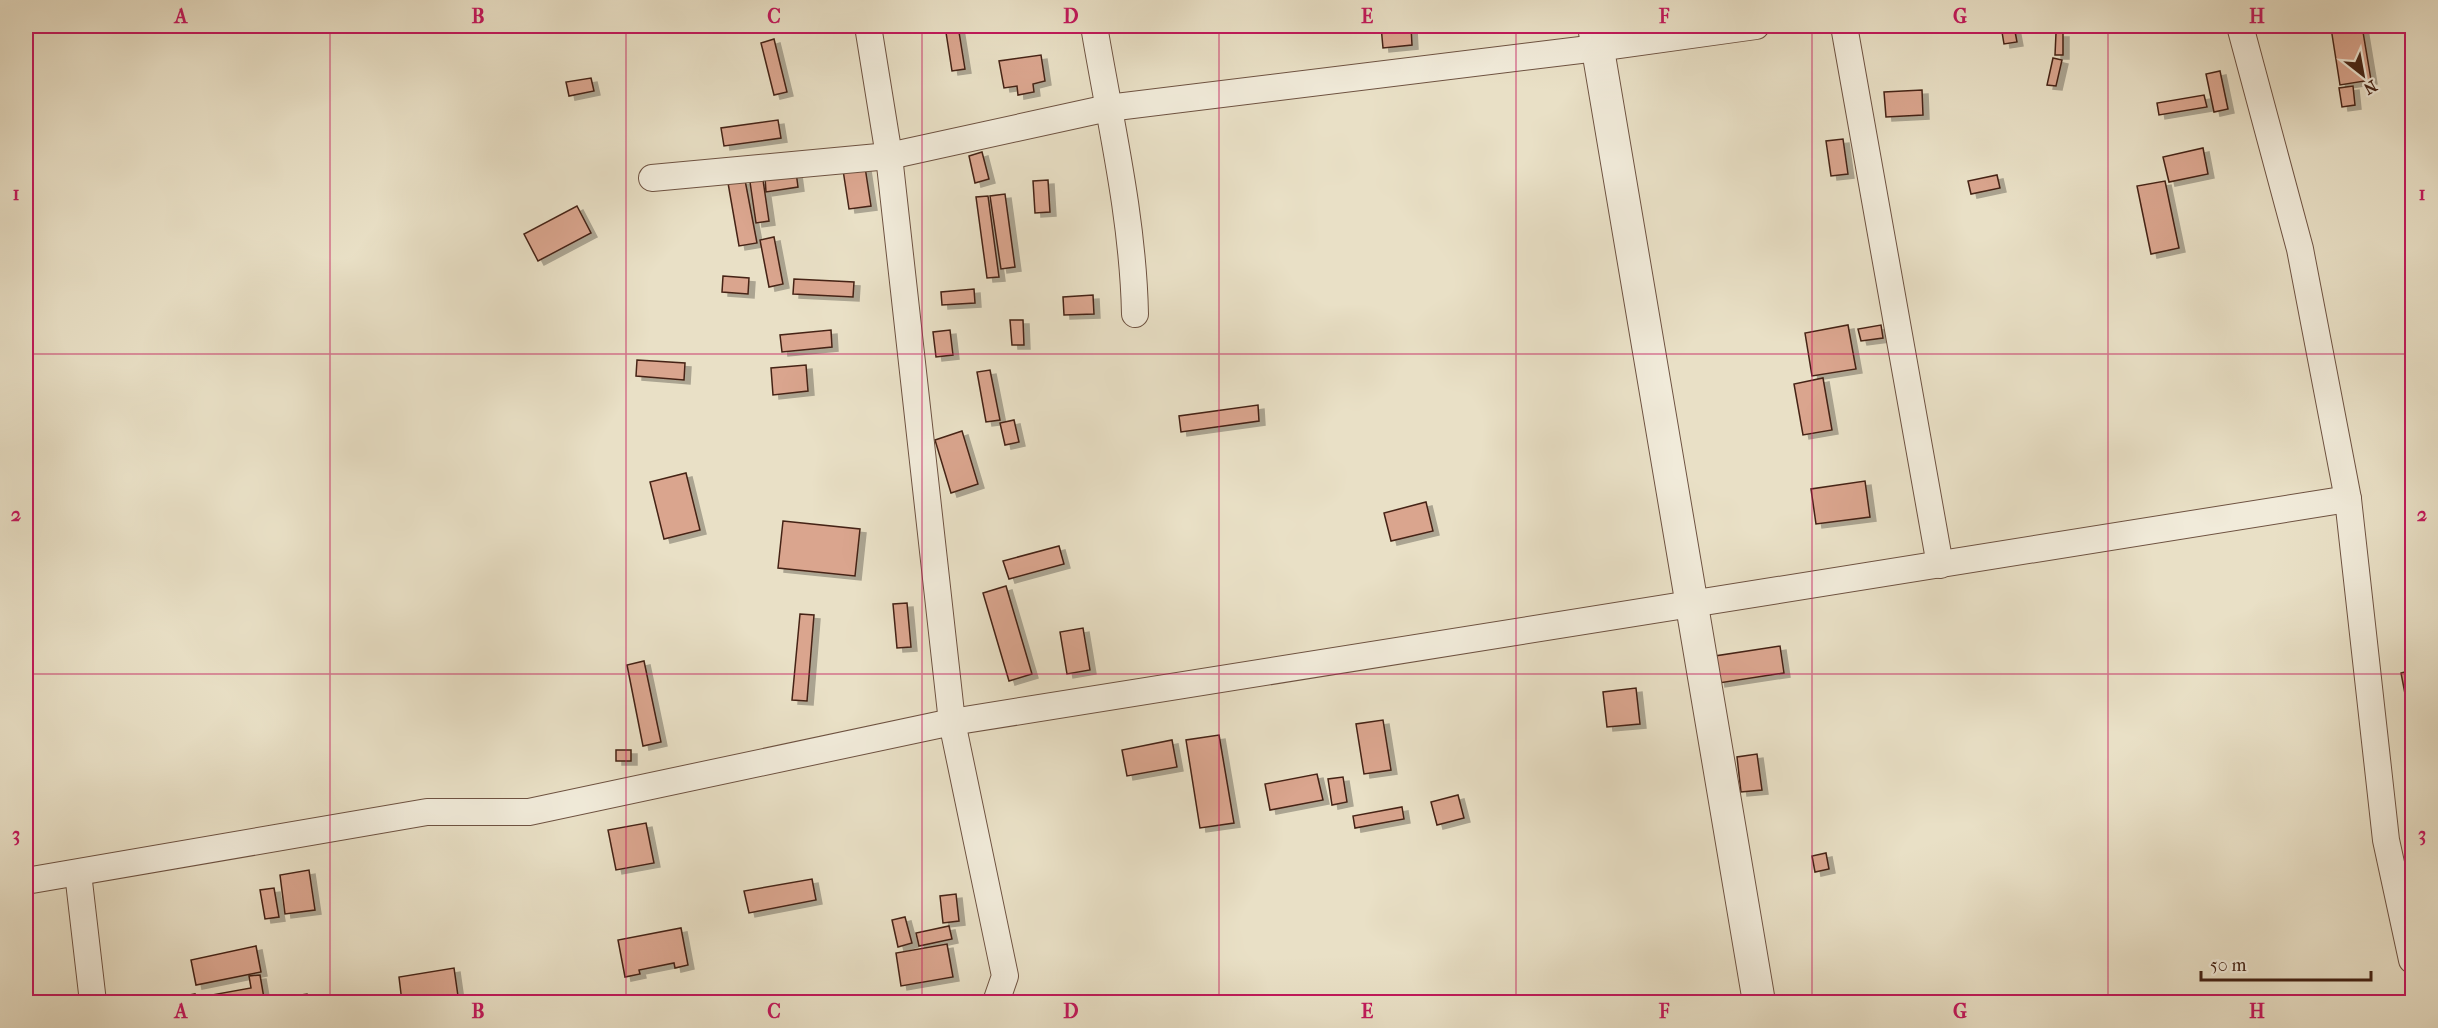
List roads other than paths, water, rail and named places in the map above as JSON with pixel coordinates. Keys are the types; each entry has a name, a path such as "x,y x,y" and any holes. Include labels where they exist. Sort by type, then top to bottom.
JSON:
{"street":[{"path":"868,26 889,156 952,722 1005,976 996,1002"},
{"path":"1094,26 1125,200 1136,314"},
{"path":"652,178 889,156 1108,108 1595,37 1756,26"},
{"path":"1844,26 1940,565"},
{"path":"2240,26 2300,249 2348,499 2386,840 2412,960"},
{"path":"1595,37 1759,1002"},
{"path":"26,880 427,812 529,812 952,722 2348,499"},
{"path":"78,873 93,1002"}]}
